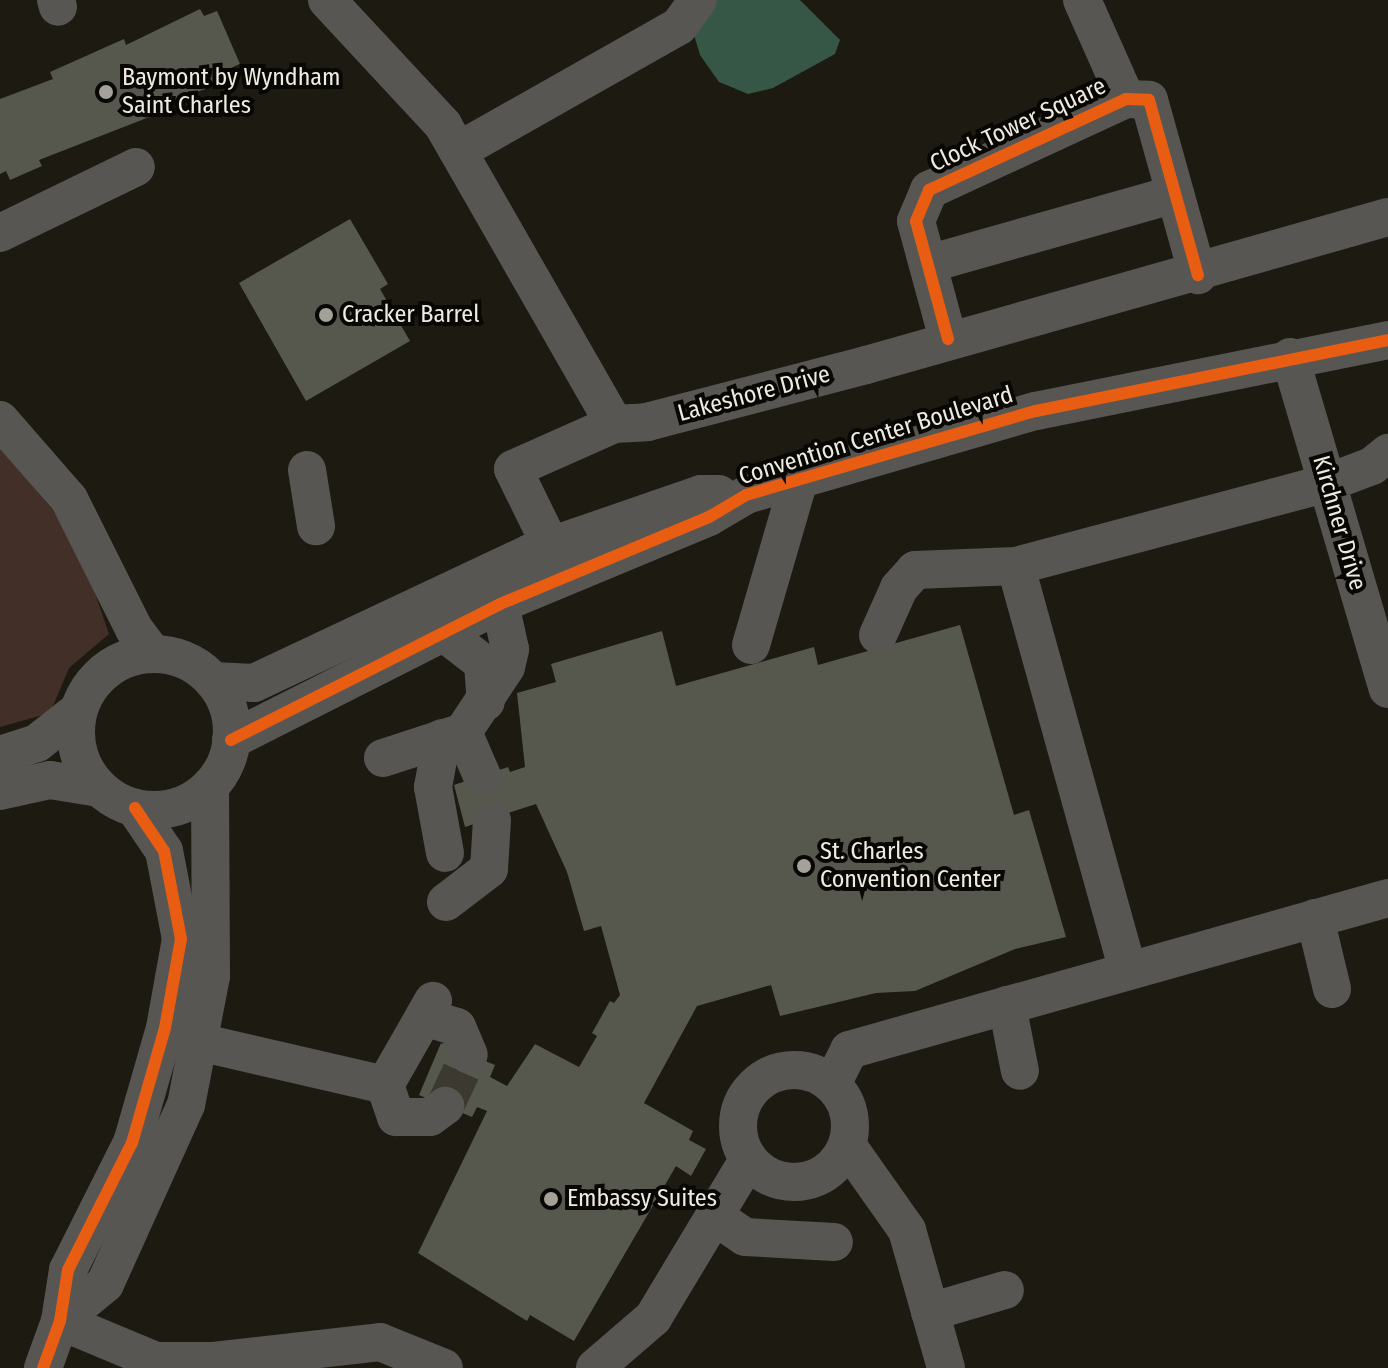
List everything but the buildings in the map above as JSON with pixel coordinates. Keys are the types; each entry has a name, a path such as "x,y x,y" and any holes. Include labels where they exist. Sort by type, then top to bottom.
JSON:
{"street":[{"path":"327,0 443,125 614,424"},
{"path":"458,151 679,26 698,0"},
{"path":"1082,0 1126,99"},
{"name":"Clock Tower Square","path":"948,339 916,221 929,190 1126,99 1149,100 1198,275"},
{"path":"0,233 136,167"},
{"path":"928,264 1175,194"},
{"name":"Lakeshore Drive","path":"558,560 513,469 614,424 647,422 948,339 1198,275 1388,217"},
{"name":"Convention Center Boulevard","path":"213,681 254,683 558,560 709,517 746,495 1036,411 1290,357 1388,340"},
{"name":"Kirchner Drive","path":"1290,357 1388,689"},
{"path":"0,420 69,499 134,629 153,654"},
{"path":"878,635 899,588 915,570 1016,566 1327,483 1372,466 1388,453"},
{"path":"307,470 316,526"},
{"path":"751,645 799,480"},
{"name":"Convention Center Boulevard","path":"231,740 500,604 558,560"},
{"path":"1016,566 1128,971"},
{"path":"445,853 433,787 464,724 510,649 500,604"},
{"path":"444,633 483,663 464,724 482,776"},
{"path":"0,755 37,743 79,710 106,670 153,654 176,657 213,681 224,699 231,740 224,765 210,786 176,807 135,808"},
{"path":"79,710 78,752 99,788"},
{"path":"383,758 464,724"},
{"path":"0,791 50,780 99,788 135,808 164,851 181,939 165,1028 132,1143 68,1270 60,1321 43,1368"},
{"path":"60,1321 105,1284 153,1188 186,1105 211,976 210,786"},
{"path":"446,902 489,869 492,820"},
{"path":"832,1084 849,1050 1388,898"},
{"path":"1315,918 1332,989"},
{"path":"1007,1005 1020,1071"},
{"path":"391,1101 429,1009 457,1027 469,1055"},
{"path":"199,1042 391,1101 430,1117 445,1106"},
{"path":"798,1069 832,1084 849,1112 847,1145 826,1173 793,1183 776,1180 748,1160 737,1125 740,1106 763,1078 798,1069"},
{"path":"847,1145 907,1230 946,1368"},
{"path":"595,1368 653,1318 748,1160"},
{"path":"714,1216 745,1237 834,1242"},
{"path":"930,1312 1005,1290"},
{"path":"60,1321 156,1361 197,1364 380,1342 444,1368"}],"shaded area":[{"path":"715,0 800,0 840,40 835,54 773,88 748,94 719,82 700,55 692,28"},
{"path":"0,447 66,526 86,566 109,634 69,668 50,713 0,727"}],"tunnel":[{"path":"445,1106 469,1055"}],"cycle path":[{"path":"948,339 916,221 929,190 1126,99 1149,100 1198,275"},
{"path":"231,740 500,604 709,517 746,495 1036,411 1388,340"},
{"path":"43,1368 60,1321 68,1270 132,1143 165,1028 181,939 164,851 135,808"}],"place":[{"name":"Baymont by Wyndham Saint Charles","path":"106,92"},
{"name":"Cracker Barrel","path":"326,315"},
{"name":"St. Charles Convention Center","path":"804,866"},
{"name":"Embassy Suites","path":"551,1199"}]}
